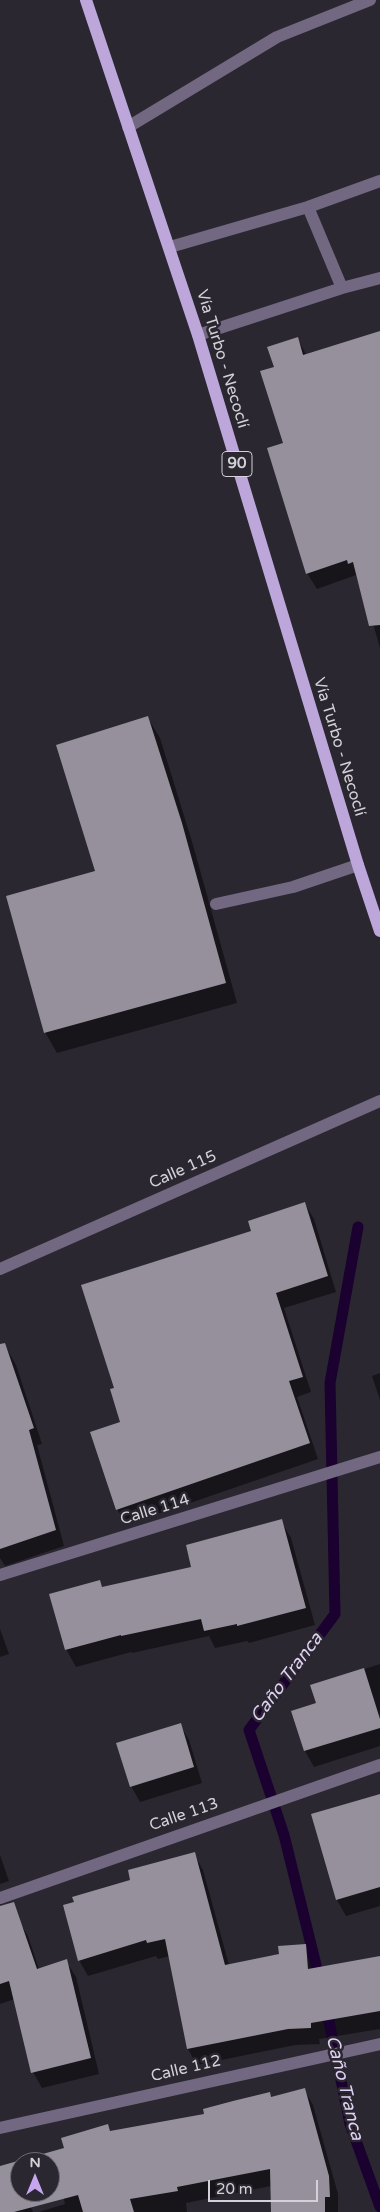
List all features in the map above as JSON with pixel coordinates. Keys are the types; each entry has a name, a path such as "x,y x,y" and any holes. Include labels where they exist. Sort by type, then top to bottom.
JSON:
{"main road":[{"name":"Vía Turbo - Necoclí","path":"86,0 198,335 358,865 380,931"}],"street":[{"path":"128,127 277,37 370,0"},
{"path":"170,247 308,207 380,181"},
{"path":"308,207 342,288"},
{"path":"198,335 342,288 380,278"},
{"path":"216,904 293,887 358,865"},
{"name":"Calle 115","path":"0,1269 380,1102"},
{"name":"Calle 114","path":"0,1575 380,1457"},
{"name":"Calle 113","path":"0,1898 380,1765"},
{"name":"Calle 112","path":"0,2128 380,2044"}],"building":[{"path":"380,331 380,625 369,626 353,562 348,564 347,560 306,574 267,448 283,443 260,371 274,367 267,347 298,337 303,355"},
{"path":"148,716 182,823 226,983 44,1033 6,896 95,871 56,745"},
{"path":"305,1202 328,1276 276,1293 303,1377 289,1381 310,1443 116,1510 90,1432 120,1422 110,1389 114,1388 81,1285 251,1231 248,1221"},
{"path":"5,1343 34,1428 29,1430 56,1530 0,1549 0,1344"},
{"path":"282,1519 306,1608 237,1626 237,1624 204,1631 201,1619 121,1635 65,1650 49,1594 100,1580 102,1587 191,1567 186,1545"},
{"path":"364,1668 380,1719 380,1728 304,1751 291,1711 316,1703 310,1685"},
{"path":"181,1723 194,1767 130,1787 116,1743"},
{"path":"380,1794 380,1887 336,1900 311,1814"},
{"path":"195,1852 225,1965 279,1954 278,1946 306,1944 308,1969 380,1956 380,2011 311,2023 311,2028 288,2029 187,2049 165,1939 147,1943 146,1940 78,1961 63,1905 74,1902 72,1897 130,1880 128,1870"},
{"path":"14,1902 37,1969 67,1959 91,2058 31,2073 9,1981 0,1984 0,1906"},
{"path":"305,2088 329,2176 330,2197 325,2197 325,2212 271,2212 270,2169 177,2187 178,2191 130,2199 134,2212 83,2212 78,2195 60,2200 60,2152 50,2152 64,2148 61,2138 108,2124 110,2131 204,2114 203,2109 270,2092 271,2097"},
{"path":"10,2163 10,2202 52,2202 14,2212 0,2212 0,2166"}],"waterway":[{"name":"Caño Tranca","path":"320,1981 284,1835 249,1730 335,1614 330,1383 358,1227"},
{"name":"Caño Tranca","path":"326,2007 350,2124 380,2207"}]}
